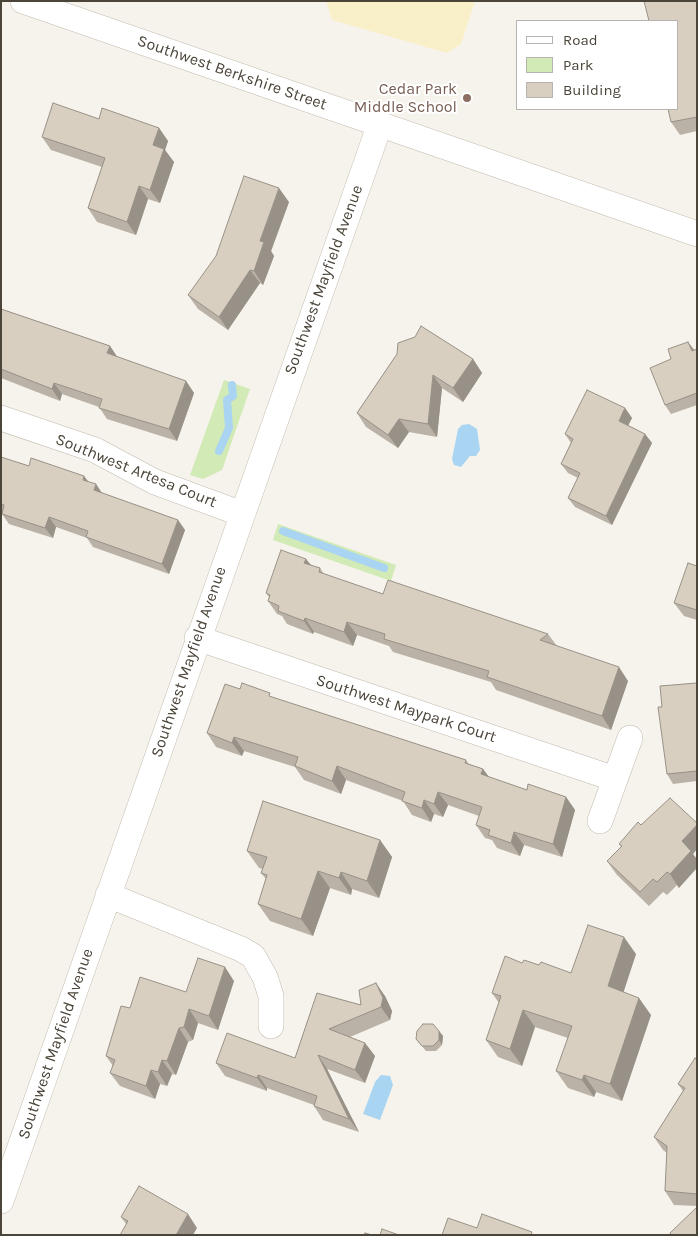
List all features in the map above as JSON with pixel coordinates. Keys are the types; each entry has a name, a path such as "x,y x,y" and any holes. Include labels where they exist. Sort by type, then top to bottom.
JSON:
{"street":[{"name":"Southwest Berkshire Street","path":"23,1 697,234"},
{"name":"Southwest Mayfield Avenue","path":"1,1201 197,638 380,124"},
{"name":"Southwest Artesa Court","path":"1,418 95,450 155,482 242,514"},
{"name":"Southwest Maypark Court","path":"197,638 615,779"},
{"path":"600,821 630,738"},
{"path":"108,895 253,956 266,977 271,996 271,1026"}],"green space":[{"path":"224,380 250,389 222,470 203,479 190,475"},
{"path":"278,524 396,565 391,581 273,540"}],"sand":[{"path":"326,1 475,1 461,44 447,53 332,20"}],"water":[{"path":"469,424 477,429 480,450 476,456 470,456 461,467 454,465 452,459 458,429 462,425"},
{"path":"381,1075 390,1076 393,1085 380,1120 363,1114 375,1082"}],"building":[{"path":"644,1 697,1 697,117 671,122 668,110 678,110 678,20 649,20"},
{"path":"53,103 99,119 102,108 159,128 153,145 164,149 150,190 139,186 127,222 88,208 105,158 42,137"},
{"path":"244,176 279,188 260,241 264,242 254,271 250,270 219,317 188,295 216,256"},
{"path":"1,309 110,346 107,353 186,381 169,429 99,408 102,399 54,383 52,389 1,369"},
{"path":"421,326 473,359 453,388 433,375 428,424 399,419 388,435 357,413 397,354 398,343 415,337"},
{"path":"688,342 692,351 697,349 697,393 665,405 650,368 671,359 668,349"},
{"path":"587,390 625,408 619,421 645,434 606,516 568,498 580,473 561,464 573,439 565,434"},
{"path":"1,457 29,466 31,458 84,476 83,480 96,484 94,490 178,520 162,564 86,537 88,531 49,517 45,528 2,514 4,505 1,504"},
{"path":"281,550 306,559 304,563 320,568 319,572 383,594 388,580 548,634 540,640 619,667 602,716 487,677 489,671 384,639 385,634 347,622 344,632 305,618 304,621 278,611 279,606 268,601 270,595 266,593"},
{"path":"688,563 697,566 697,610 674,603"},
{"path":"242,683 270,693 269,696 466,760 465,763 483,769 481,774 527,790 528,784 566,797 553,844 514,832 511,843 488,835 490,830 476,825 482,807 438,792 434,804 424,800 422,808 402,801 405,792 337,766 332,781 295,766 298,757 234,737 232,743 207,733 225,684 240,689"},
{"path":"697,683 697,771 667,774 658,707 662,707 660,686"},
{"path":"670,798 697,823 682,841 691,851 670,874 667,872 657,882 653,879 640,892 607,861 622,846 619,844 638,822 641,825"},
{"path":"263,801 380,840 367,881 341,872 339,878 318,871 301,919 258,904 267,875 261,873 267,857 247,851"},
{"path":"588,925 624,937 608,986 639,998 610,1084 584,1075 582,1080 556,1071 572,1026 523,1010 510,1049 486,1040 501,996 492,993 505,956 522,963 524,960 539,965 541,962 571,973"},
{"path":"198,958 225,967 209,1016 189,1009 184,1027 179,1028 167,1061 162,1060 158,1072 151,1070 146,1086 110,1073 115,1060 106,1056 121,1006 130,1008 140,977 186,992"},
{"path":"376,983 383,998 381,1007 329,1029 365,1043 355,1070 318,1055 349,1119 314,1106 317,1096 258,1075 257,1078 216,1063 227,1033 295,1058 317,993 361,1005 359,990"},
{"path":"423,1024 433,1024 439,1031 439,1040 433,1046 422,1046 416,1039 417,1031"},
{"path":"695,1058 697,1060 697,1194 665,1191 667,1146 654,1137 685,1088 678,1084"},
{"path":"139,1186 188,1214 176,1235 120,1235 128,1221 121,1217"},
{"path":"697,1207 697,1235 671,1235 670,1233"},
{"path":"482,1214 532,1232 531,1235 442,1235 448,1218 477,1228"},
{"path":"382,1229 399,1235 380,1235"}],"waterway":[{"path":"219,451 229,428 227,400 233,396 232,385"},
{"path":"283,531 384,568"}],"place":[{"name":"Cedar Park Middle School","path":"467,98"}]}
